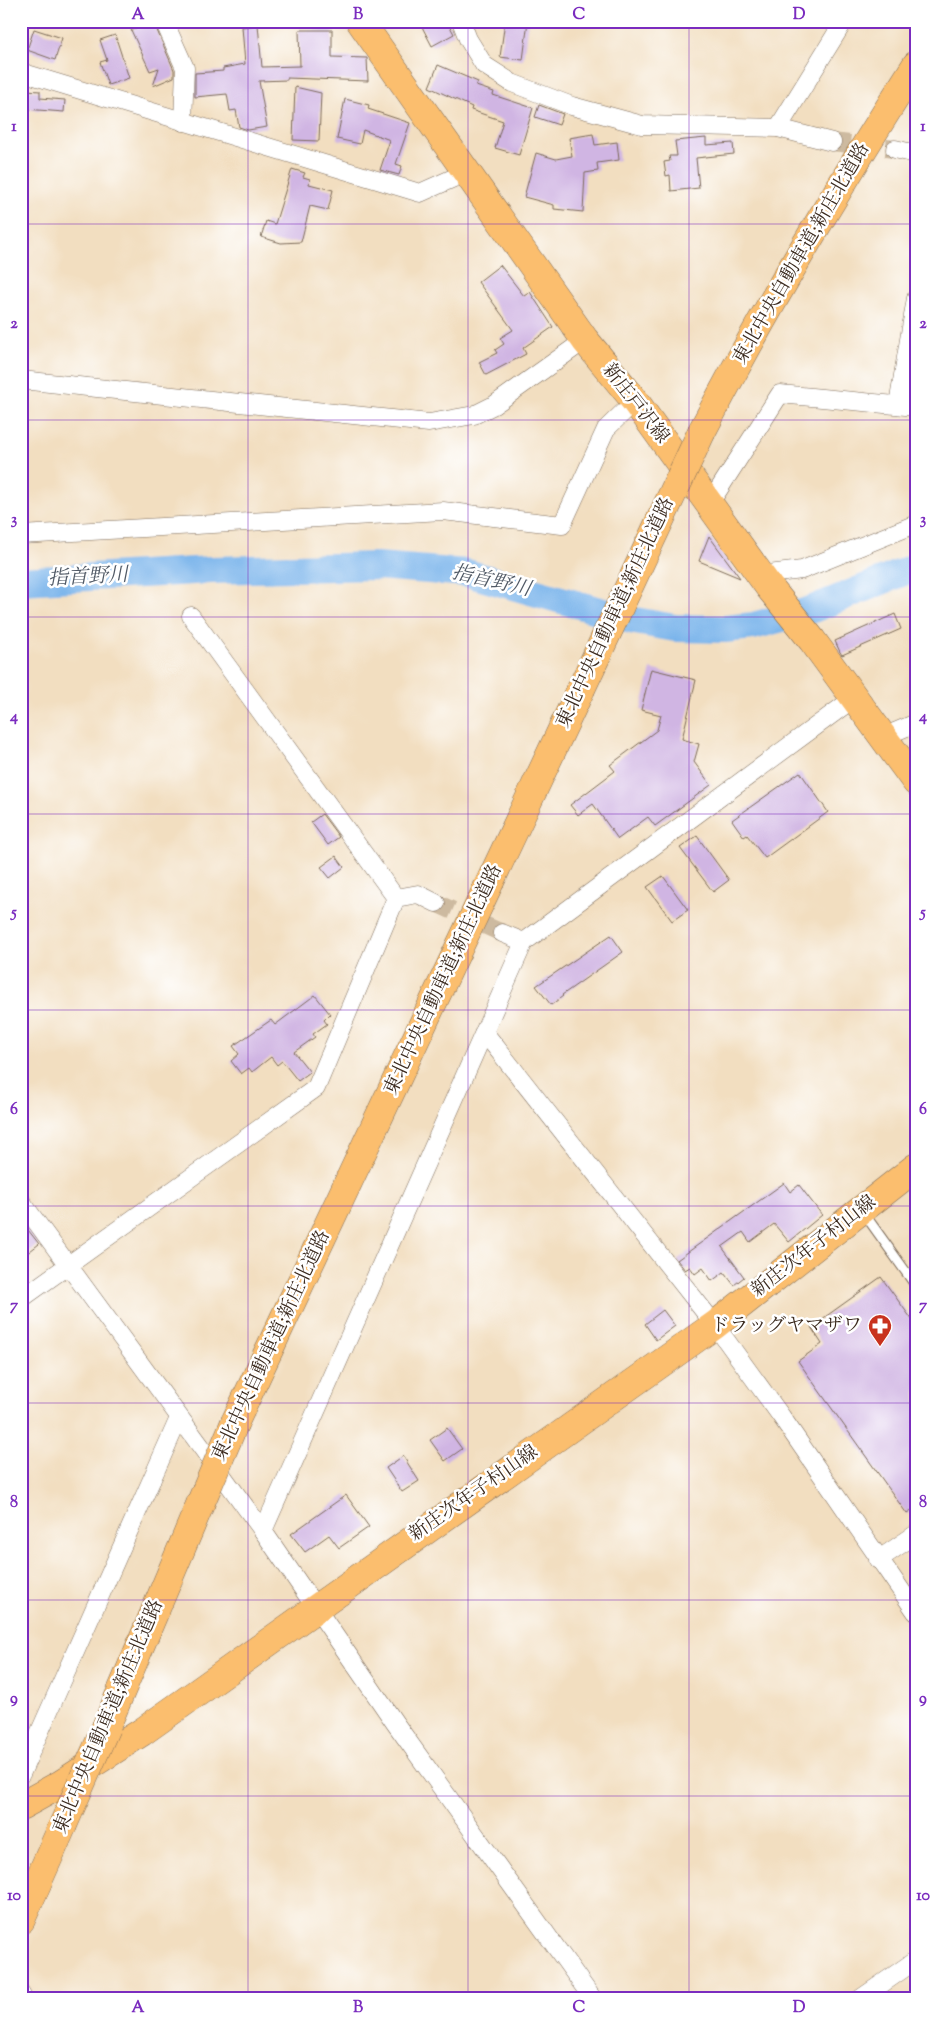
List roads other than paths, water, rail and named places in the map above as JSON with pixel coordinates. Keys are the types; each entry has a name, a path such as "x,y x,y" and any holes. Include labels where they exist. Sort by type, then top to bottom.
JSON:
{"main road":[{"name":"新庄戸沢線","path":"360,21 585,340 634,401 710,503 764,581 812,640 916,782"},
{"name":"東北中央自動車道;新庄北道路","path":"21,1920 106,1727 235,1422 702,431 747,345 861,152 916,65"},
{"name":"新庄次年子村山線","path":"24,1796 61,1784 142,1732 715,1325 916,1167"}],"street":[{"path":"164,21 185,68 183,122"},
{"path":"461,21 468,39 484,65 512,83 572,106 642,125 778,128 832,142"},
{"path":"778,128 844,21"},
{"path":"21,72 420,193 467,172"},
{"path":"895,149 916,154"},
{"path":"710,503 780,394 907,406 916,298"},
{"path":"21,380 429,424 474,415 494,405 585,340"},
{"path":"21,535 443,511 562,525 606,429 634,401"},
{"path":"764,581 802,570 916,524"},
{"path":"192,616 396,898"},
{"path":"262,1531 524,942 854,698"},
{"path":"884,736 916,723"},
{"path":"396,898 418,894 436,903"},
{"path":"21,1299 316,1088 396,898"},
{"path":"502,933 524,942"},
{"path":"484,1032 715,1325 781,1416 878,1560 916,1612"},
{"path":"21,1200 262,1531 593,1999"},
{"path":"21,1774 180,1418"},
{"path":"878,1560 916,1534"},
{"path":"860,1999 916,1960"},
{"path":"21,1994 23,1999"}],"lane":[{"path":"861,1210 916,1286"}],"waterway":[{"name":"指首野川","path":"21,581 211,570 377,566 467,573 635,621 675,628 725,629 753,626 808,611 916,567"}],"tunnel":[{"path":"832,142 895,149"},
{"path":"436,903 502,933"}],"place":[{"name":"ドラッグヤマザワ","path":"880,1347"}]}
